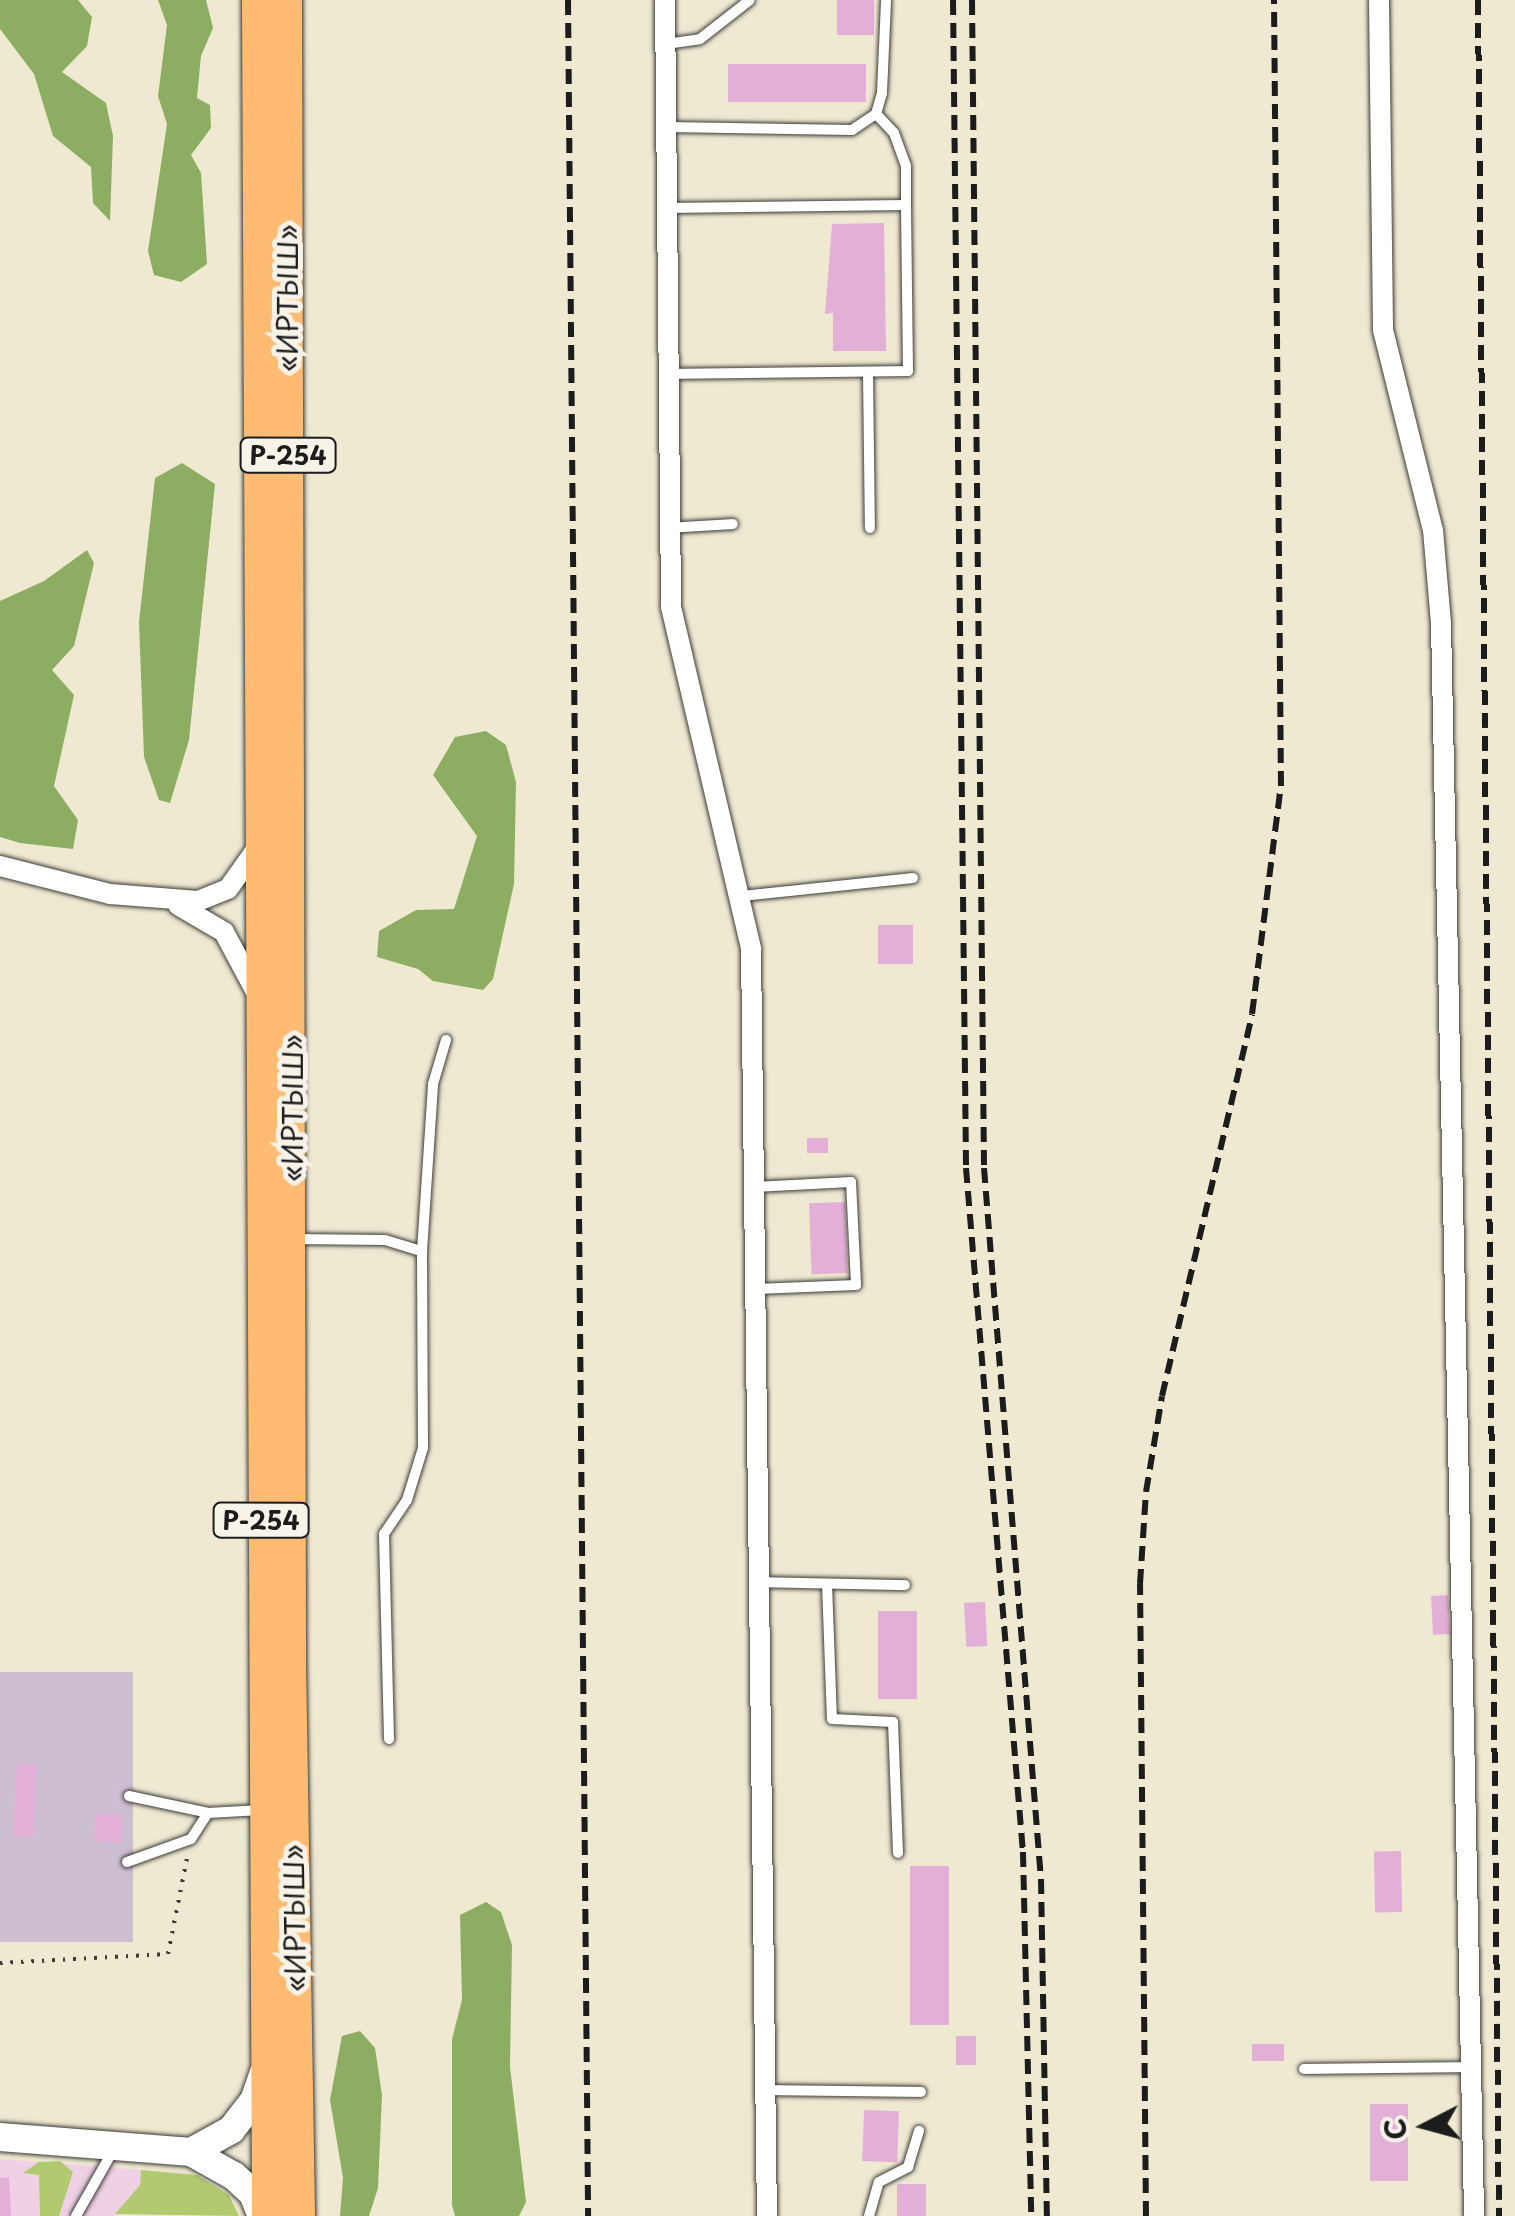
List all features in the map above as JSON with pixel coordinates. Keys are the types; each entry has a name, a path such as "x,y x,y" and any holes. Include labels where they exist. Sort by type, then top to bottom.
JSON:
{"main road":[{"name":"«ИРТЫШ»","path":"258,0 265,2216"},
{"name":"«ИРТЫШ»","path":"286,0 292,1239 290,1662 299,2216"}],"street":[{"path":"666,0 666,528 678,654 742,896 751,949 767,2216"},
{"path":"1379,0 1382,330 1432,530 1440,623 1474,2216"},
{"path":"0,866 166,900 198,901 228,890 254,857 260,823"},
{"path":"166,900 224,932 260,1001"},
{"path":"191,2152 231,2130 254,2101 266,2066"},
{"path":"0,2137 191,2152 234,2176 253,2194 265,2216"}],"lane":[{"path":"666,44 700,39 750,0"},
{"path":"667,374 908,371 906,166 894,133 876,114 886,0"},
{"path":"666,126 852,130 876,114"},
{"path":"666,208 906,205"},
{"path":"868,372 870,528"},
{"path":"666,528 734,524"},
{"path":"742,896 912,878"},
{"path":"389,1739 381,1577 384,1534 408,1500 423,1448 422,1250 434,1084 446,1040"},
{"path":"753,1186 851,1182 856,1285 756,1289"},
{"path":"292,1239 385,1240 422,1250"},
{"path":"758,1582 905,1586"},
{"path":"827,1584 832,1719 894,1722 898,1852"},
{"path":"129,1796 208,1812 263,1810"},
{"path":"126,1862 191,1839 208,1812"},
{"path":"1304,2069 1472,2067"},
{"path":"764,2090 921,2092"},
{"path":"869,2216 879,2182 908,2167 919,2130"},
{"path":"76,2216 115,2147"}],"path":[{"path":"0,1963 168,1954 191,1839"}],"shaded area":[{"path":"0,1672 133,1672 133,1942 0,1942"},
{"path":"0,2159 141,2170 140,2185 114,2216 0,2216"}],"green space":[{"path":"0,0 78,0 92,17 87,46 62,72 106,103 113,136 110,221 93,203 91,167 53,136 34,74 0,29"},
{"path":"158,0 206,0 213,28 201,56 197,98 210,105 211,128 191,155 201,173 207,264 181,282 154,275 148,251 167,124 158,96 167,25"},
{"path":"182,463 215,484 189,740 170,803 159,800 144,757 139,622 155,478"},
{"path":"87,550 94,563 74,646 52,670 74,695 54,786 78,820 73,849 20,843 0,837 0,601 44,581"},
{"path":"486,731 506,745 516,782 514,884 493,979 483,990 433,981 418,969 377,957 379,931 416,910 454,909 477,836 433,775 455,737"},
{"path":"486,1902 501,1912 512,1945 510,2067 526,2202 519,2216 455,2216 452,2205 452,2039 462,2000 460,1915"},
{"path":"360,2031 375,2048 382,2095 378,2188 369,2216 340,2216 343,2178 330,2100 342,2036"},
{"path":"60,2161 73,2172 59,2216 40,2216 39,2175 23,2173 39,2162"},
{"path":"141,2170 197,2175 229,2195 239,2216 115,2214 140,2185"}],"building":[{"path":"837,0 874,0 874,35 837,35"},
{"path":"728,64 866,64 866,102 728,102"},
{"path":"884,223 886,351 833,351 833,313 825,314 832,224"},
{"path":"878,925 913,925 913,964 878,964"},
{"path":"807,1138 828,1138 828,1153 807,1153"},
{"path":"845,1202 847,1273 811,1274 809,1203"},
{"path":"1448,1595 1450,1634 1433,1635 1431,1596"},
{"path":"985,1602 987,1646 966,1647 964,1603"},
{"path":"878,1611 917,1611 917,1699 878,1699"},
{"path":"17,1764 37,1765 33,1838 13,1837"},
{"path":"96,1813 123,1815 121,1843 94,1841"},
{"path":"1374,1851 1401,1851 1402,1912 1375,1912"},
{"path":"910,1866 949,1866 949,2025 910,2025"},
{"path":"956,2036 976,2036 976,2065 956,2065"},
{"path":"1252,2044 1284,2044 1284,2061 1252,2061"},
{"path":"1370,2104 1408,2104 1408,2181 1370,2181"},
{"path":"864,2110 899,2111 897,2162 862,2161"},
{"path":"9,2177 11,2216 0,2216 0,2178"},
{"path":"897,2184 926,2184 926,2216 897,2216"}],"railway":[{"path":"568,0 588,2216"},
{"path":"953,0 966,1168 1023,1852 1031,2216"},
{"path":"972,0 984,1168 1041,1879 1047,2216"},
{"path":"1146,2216 1140,1584 1146,1492 1162,1396 1252,1014 1281,786 1274,0"},
{"path":"1478,0 1499,2216"}]}
